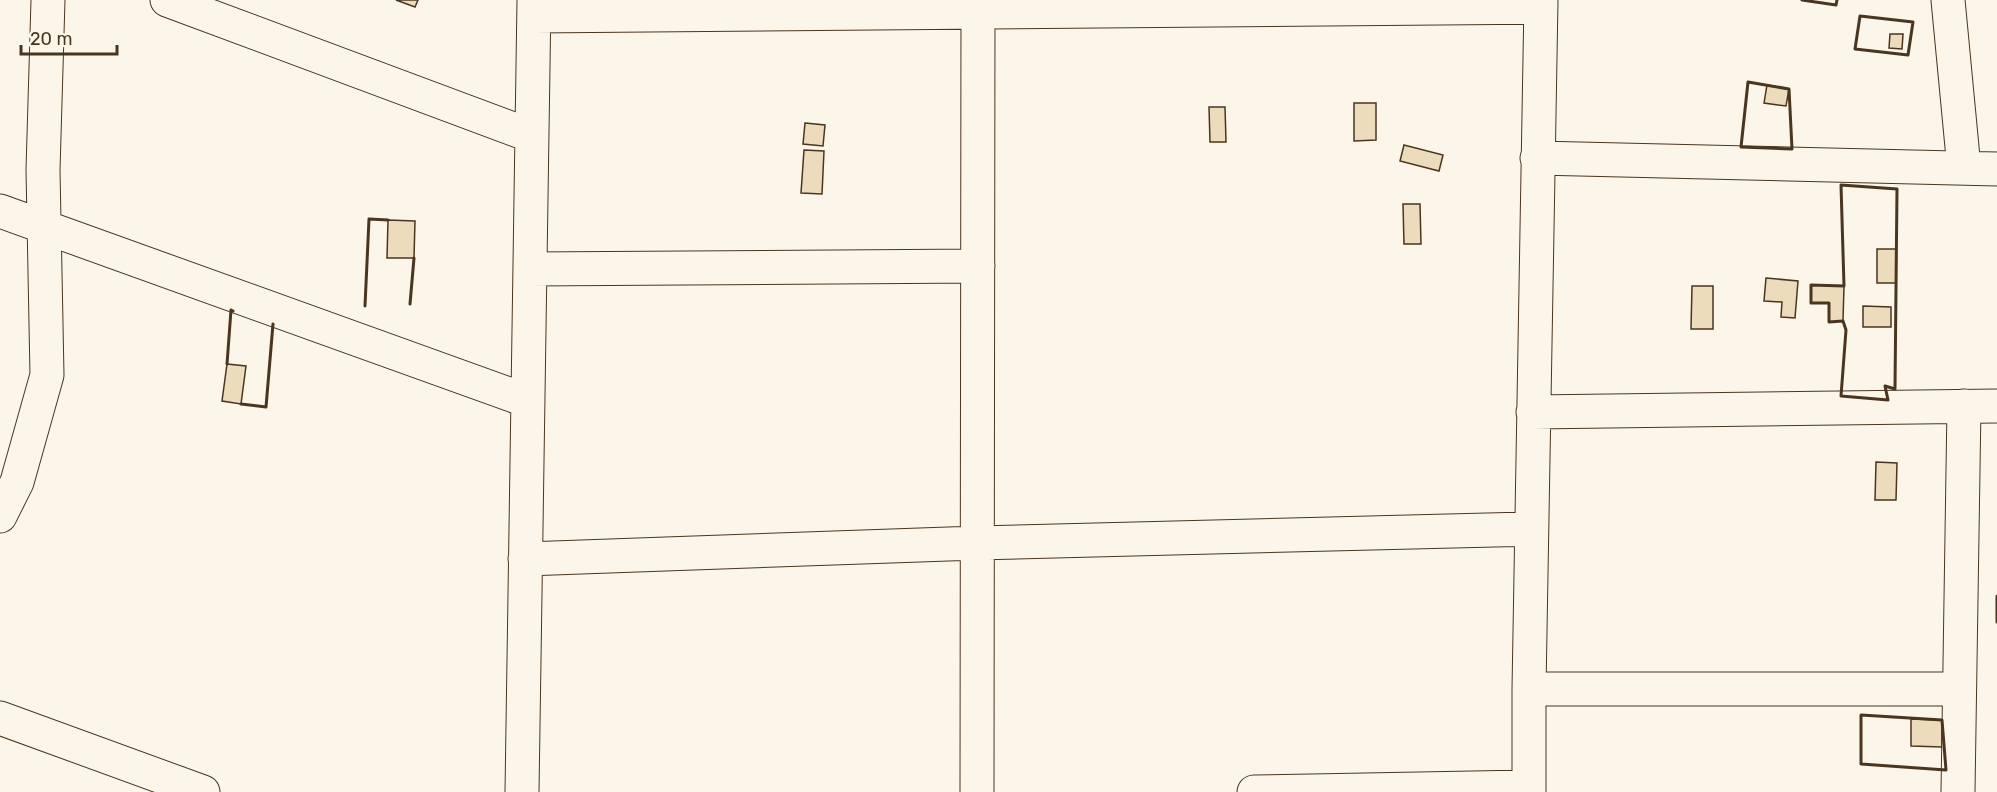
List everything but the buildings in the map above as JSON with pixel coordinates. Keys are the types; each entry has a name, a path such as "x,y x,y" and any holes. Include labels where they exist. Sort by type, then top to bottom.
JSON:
{"street":[{"path":"0,516 17,482 47,375 43,170 48,0"},
{"path":"167,0 532,136"},
{"path":"1948,0 1964,168"},
{"path":"522,792 534,8 1541,3 1531,530 1529,790 1254,792"},
{"path":"977,792 978,6"},
{"path":"1538,158 1997,169"},
{"path":"0,211 528,401"},
{"path":"530,269 978,266"},
{"path":"1958,792 1964,406"},
{"path":"1533,412 1997,406"},
{"path":"525,559 977,543 1531,530"},
{"path":"1529,689 1959,689"},
{"path":"0,718 203,792"}],"wall":[{"path":"1802,0 1836,5 1837,0"},
{"path":"1860,16 1913,22 1908,55 1855,49 1860,16"},
{"path":"1748,82 1789,89 1792,149 1741,147 1748,82"},
{"path":"1841,185 1897,189 1895,389 1885,386 1888,400 1841,396 1846,330 1843,321 1829,322 1829,303 1811,303 1811,285 1844,286 1841,185"},
{"path":"365,306 369,219 388,220"},
{"path":"410,304 414,258"},
{"path":"227,364 231,310 233,311"},
{"path":"241,404 266,407 273,324"},
{"path":"1997,596 1997,622"},
{"path":"1861,715 1942,720 1946,770 1861,764 1861,715"}]}
